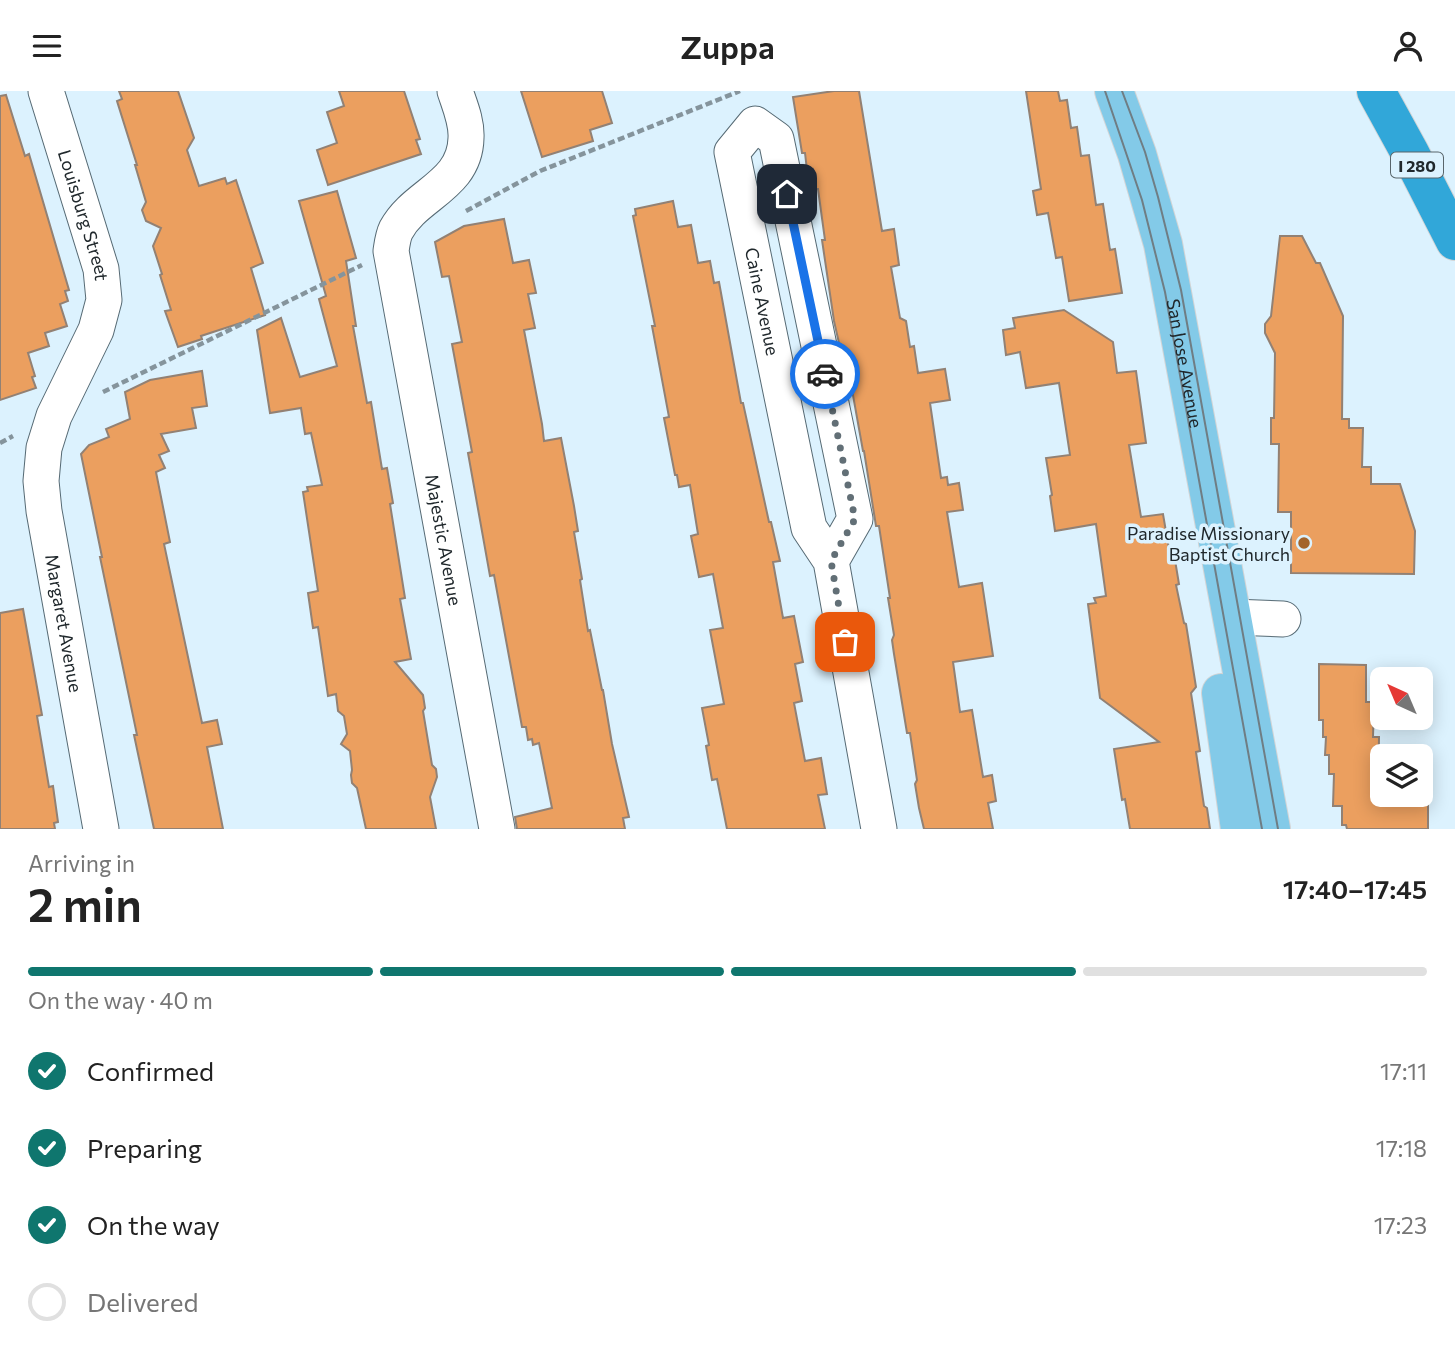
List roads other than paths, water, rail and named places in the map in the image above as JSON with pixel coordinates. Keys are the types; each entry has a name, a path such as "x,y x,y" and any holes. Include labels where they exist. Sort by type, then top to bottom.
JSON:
{"highway":[{"name":"I 280","path":"1376,91 1455,241"}],"main road":[{"name":"San Jose Avenue","path":"1114,91 1137,154 1163,244 1270,829"},
{"name":"San Jose Avenue","path":"1234,629 1221,695 1240,829"}],"street":[{"name":"Louisburg Street","path":"46,91 101,269 104,300 96,330 54,416"},
{"name":"Majestic Avenue","path":"456,91 467,137 464,156 455,173 405,217 395,232 391,251 496,829"},
{"name":"Caine Avenue","path":"831,561 855,519 776,139 755,124 732,152 809,528 831,561 879,829"},
{"name":"Margaret Avenue","path":"54,416 44,448 41,481 44,510 102,829"},
{"path":"1234,629 1283,618"}],"tram line":[{"path":"1105,91 1142,200 1165,292 1262,829"},
{"path":"1122,91 1145,152 1181,290 1278,829"}],"place":[{"name":"Paradise Missionary Baptist Church","path":"1304,543"}]}
